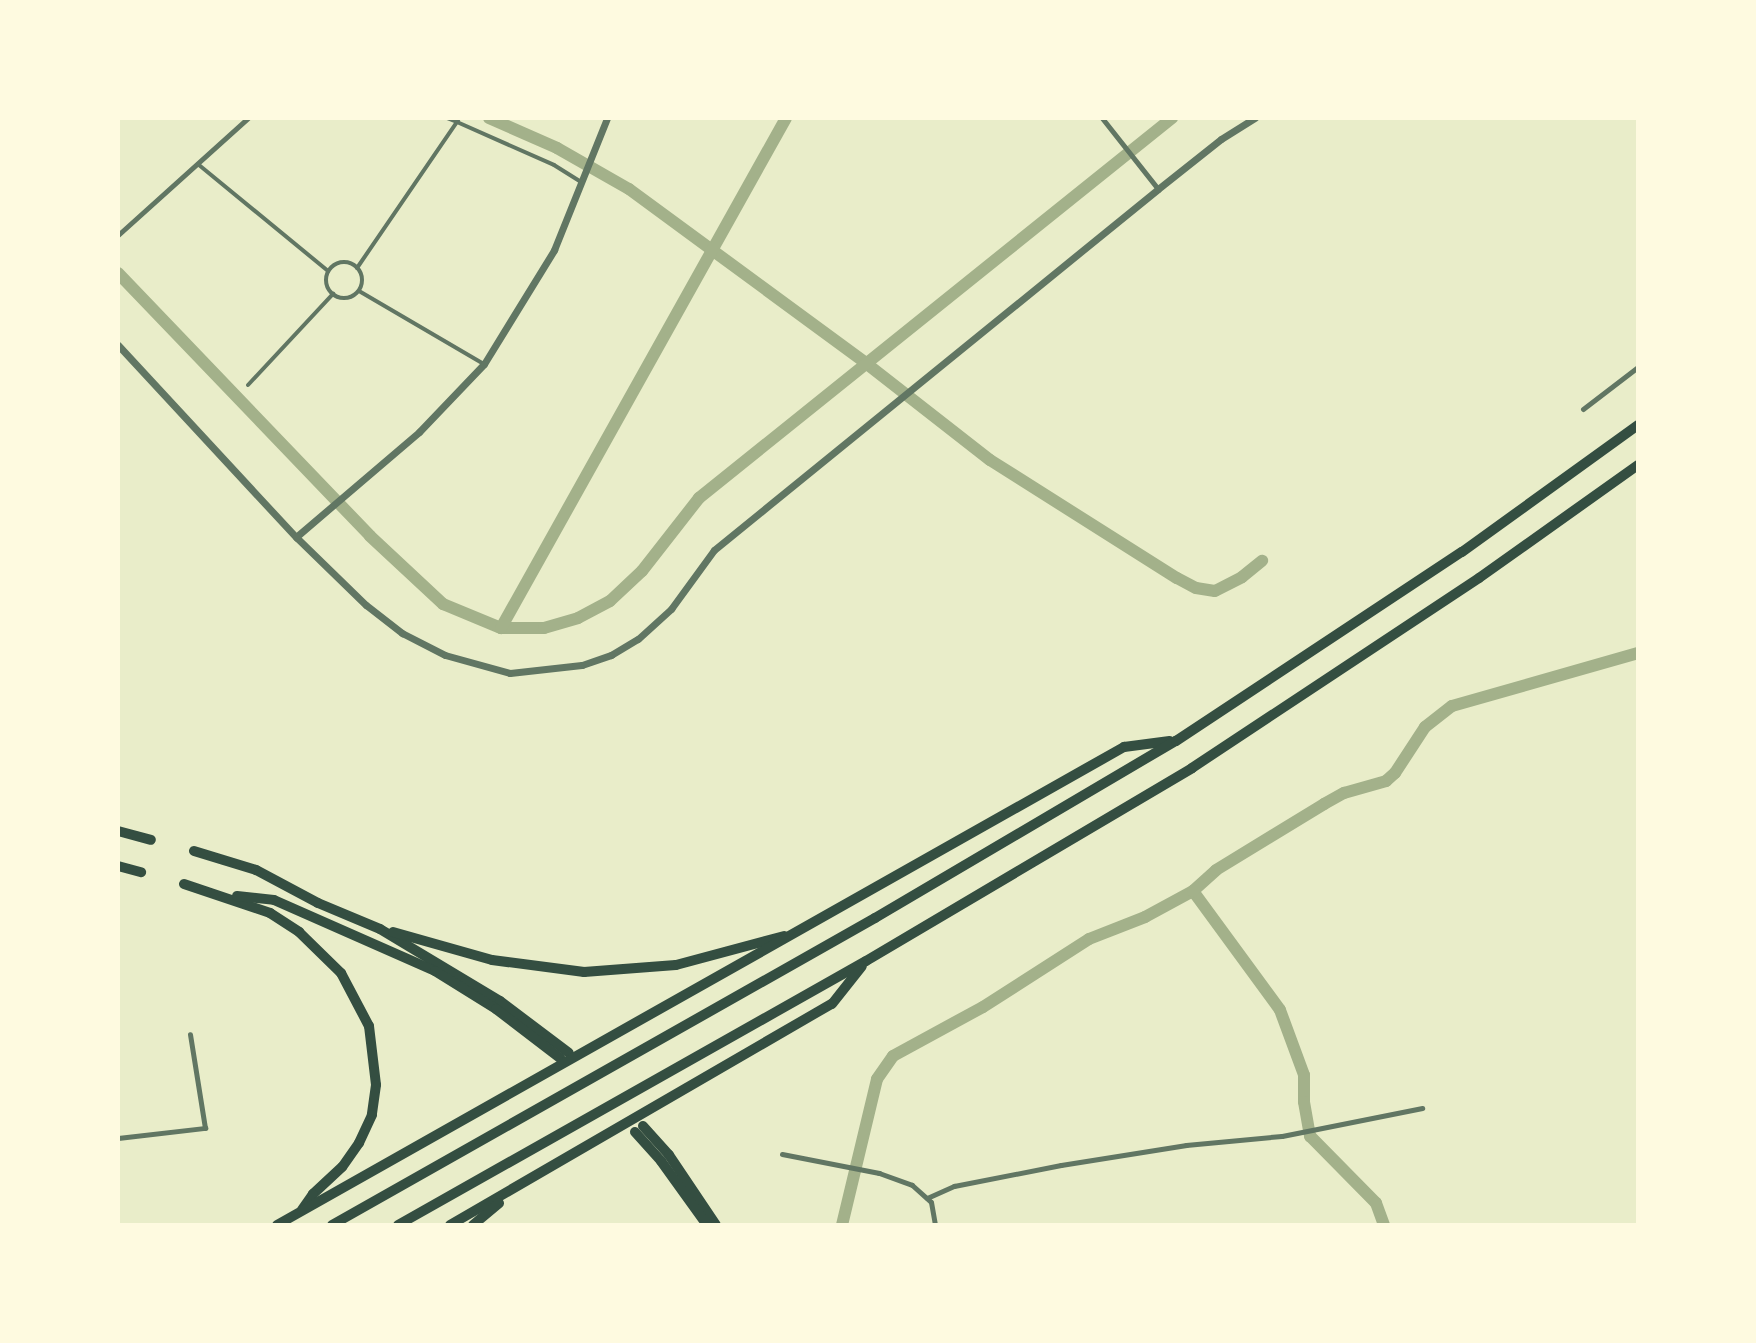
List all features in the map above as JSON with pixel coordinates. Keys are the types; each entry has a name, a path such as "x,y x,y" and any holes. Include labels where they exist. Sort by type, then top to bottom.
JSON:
{"highway":[{"path":"332,1225 875,918 1176,741 1462,552 1638,425"},
{"path":"398,1225 866,961 1284,710 1638,465"},
{"path":"277,1225 1124,747 1176,741"},
{"path":"118,831 151,840"},
{"path":"194,851 256,870 318,903 380,929 492,960 584,972 676,965 793,934"},
{"path":"118,866 141,872"},
{"path":"184,884 223,894 270,913 321,951 341,973 369,1026 376,1085 372,1115 359,1143 342,1167 313,1194 301,1212"},
{"path":"223,894 274,900 435,971 565,1056 500,1001 380,929"},
{"path":"450,1225 670,1101 832,1004 866,961"},
{"path":"707,1225 639,1129 669,1155 716,1225"},
{"path":"473,1225 540,1174"}],"street":[{"path":"118,235 248,118"},
{"path":"447,118 458,120 585,180"},
{"path":"297,538 428,424 484,364 535,285 585,180 607,118"},
{"path":"1102,118 1158,189"},
{"path":"118,346 297,538 366,605 402,633 445,655 510,673 582,665 638,639 671,609 714,550 1158,189 1221,139 1255,118"},
{"path":"357,268 458,120"},
{"path":"199,165 328,271"},
{"path":"342,262 357,268 362,283 359,291 350,297 333,294 326,282 328,271 342,262"},
{"path":"359,291 484,364"},
{"path":"248,385 333,294"},
{"path":"1583,409 1638,367"},
{"path":"118,1138 205,1128 190,1034"},
{"path":"927,1198 954,1186 1061,1165 1186,1145 1319,1130 1422,1108"},
{"path":"782,1154 863,1170 912,1185 934,1209 935,1225"}],"waterway":[{"path":"489,118 557,148 629,189 867,364 990,460 1177,578 1196,588 1215,591 1242,577 1262,561"},
{"path":"501,628 786,118"},
{"path":"118,273 370,536 443,604 501,628 544,628 578,618 610,601 642,571 699,498 1172,118"},
{"path":"842,1225 877,1079 893,1056 983,1007 1089,939 1145,917 1193,891 1216,870 1324,804 1344,793 1386,781 1395,773 1425,727 1452,706 1638,653"},
{"path":"1193,891 1280,1010 1304,1075 1304,1102 1310,1136 1376,1203 1384,1225"}]}
